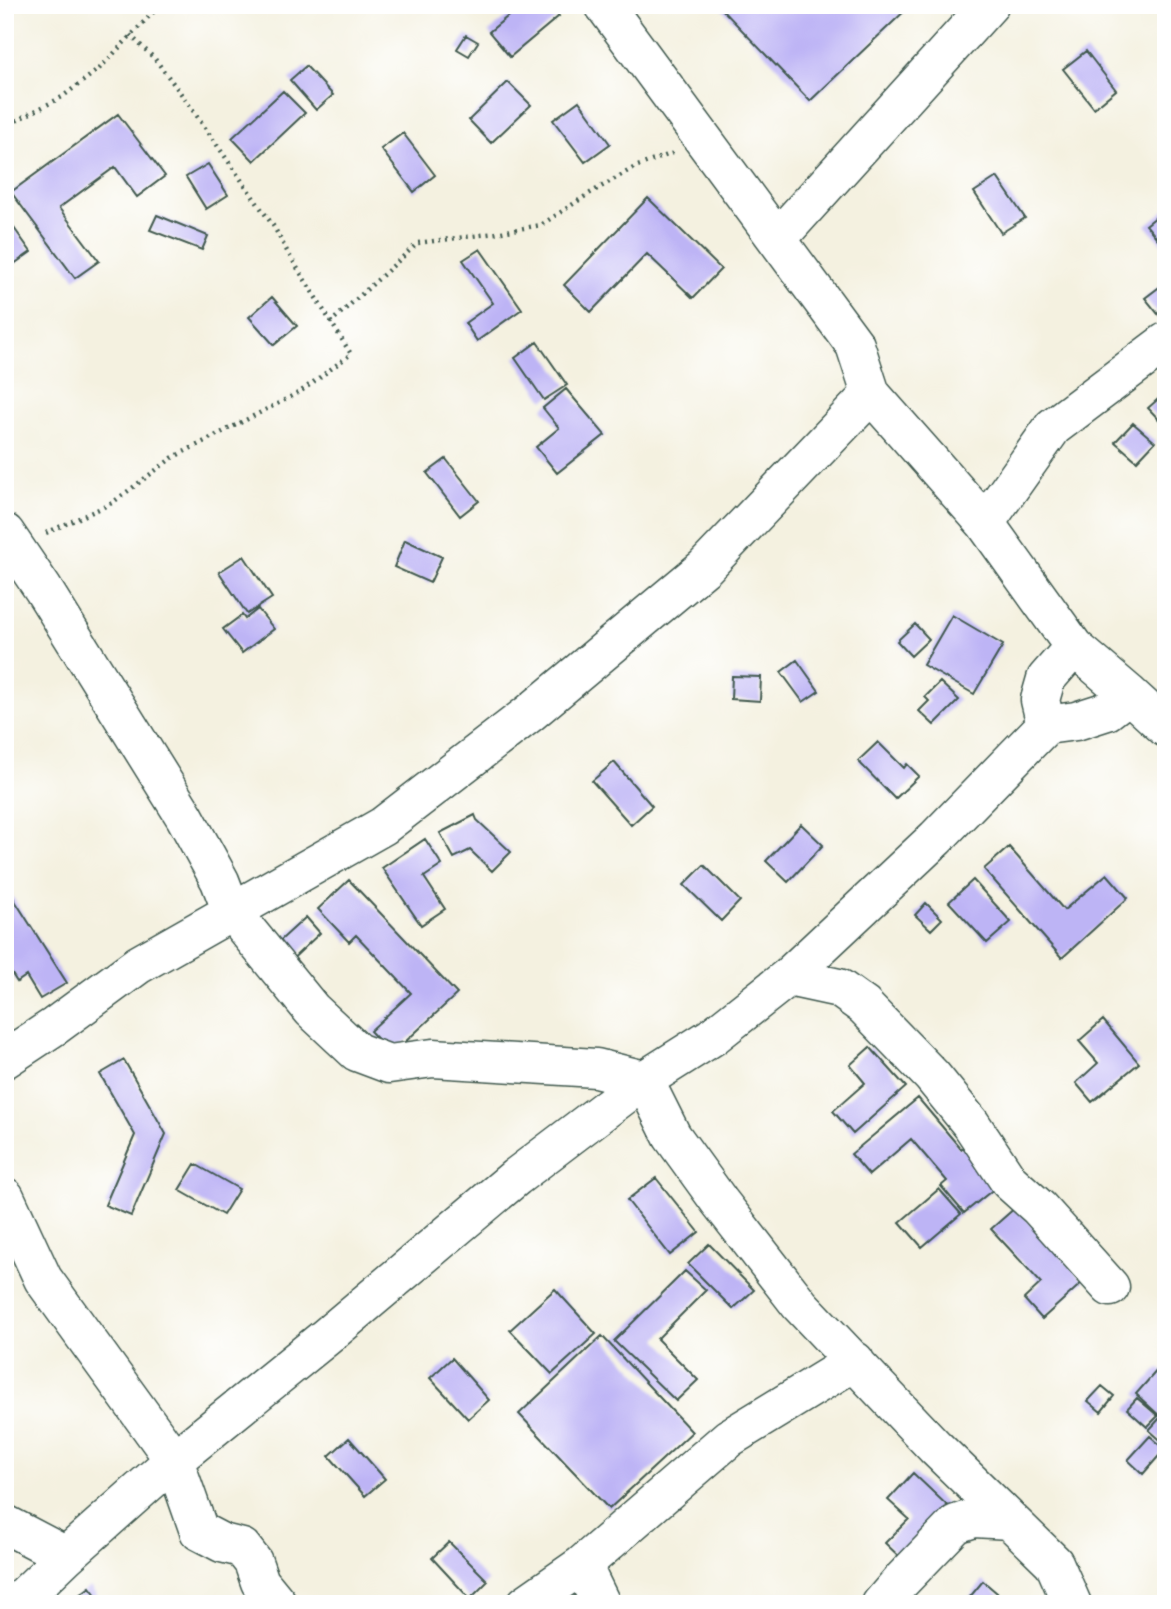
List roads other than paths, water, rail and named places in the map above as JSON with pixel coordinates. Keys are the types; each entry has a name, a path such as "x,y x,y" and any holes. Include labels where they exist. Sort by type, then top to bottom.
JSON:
{"street":[{"path":"604,5 855,345 871,394 985,523 1074,647 1166,728"},
{"path":"777,239 989,5"},
{"path":"985,523 1053,427 1166,342"},
{"path":"5,1059 138,965 383,826 530,713 705,567 871,394"},
{"path":"7,536 185,817 220,881 232,912 312,1010 357,1052 389,1064 433,1058 596,1068 644,1080 672,1136 800,1305 935,1447 1054,1563 1072,1604"},
{"path":"1046,725 1041,700 1046,680 1074,647"},
{"path":"16,1604 174,1460 337,1328 516,1177 644,1080 712,1037 788,977 936,838 1046,725 1076,721 1107,711 1129,694"},
{"path":"788,977 839,988 864,1006 932,1076 971,1124 1009,1181 1039,1208 1110,1287"},
{"path":"5,1197 43,1279 174,1460 199,1531 222,1543 242,1548 253,1562 260,1582 278,1604"},
{"path":"526,1604 582,1564 729,1438 855,1361"},
{"path":"881,1604 956,1524 974,1518 1010,1520"},
{"path":"5,1524 66,1556"},
{"path":"582,1564 601,1604"}]}
